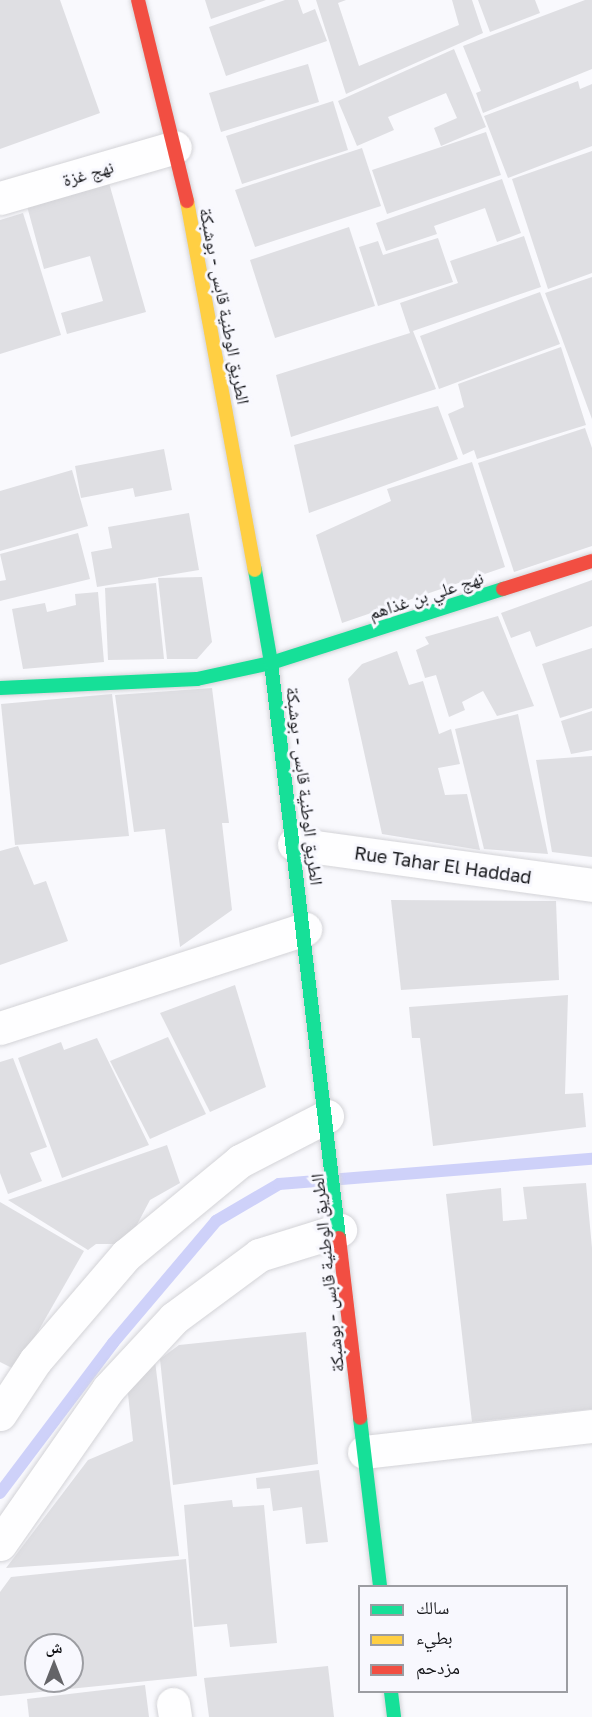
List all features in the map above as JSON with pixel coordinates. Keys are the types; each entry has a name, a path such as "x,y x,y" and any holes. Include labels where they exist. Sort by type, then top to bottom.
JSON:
{"main road":[{"name":"الطريق الوطنية قابس - بوشبكة","path":"138,0 175,147 271,663 305,929 380,1585"},
{"name":"نهج علي بن غذاهم","path":"0,688 197,679 271,663 592,561"},
{"path":"392,1693 394,1717"}],"street":[{"name":"نهج غزة","path":"0,198 175,147"},
{"name":"Rue Tahar El Haddad","path":"294,844 592,885"},
{"path":"0,1028 305,929"},
{"path":"0,1414 35,1361 126,1255 240,1161 327,1116"},
{"path":"0,1544 108,1389 174,1318 258,1255 339,1220"},
{"path":"364,1452 592,1426"}],"building":[{"path":"0,0 60,0 100,113 0,149"},
{"path":"205,0 266,0 211,19"},
{"path":"285,0 298,0 303,14 315,9 327,41 226,76 209,27"},
{"path":"316,0 346,0 338,3 359,66 459,25 452,0 472,0 483,33 346,94"},
{"path":"478,0 535,0 540,13 490,32"},
{"path":"585,0 592,0 592,69 483,113 476,93 481,91 463,46"},
{"path":"454,49 486,127 441,146 434,128 457,118 446,93 388,117 394,130 357,146 338,101"},
{"path":"308,64 319,102 221,132 209,93"},
{"path":"578,81 580,89 592,84 592,146 508,178 484,116"},
{"path":"333,101 348,150 242,184 226,136"},
{"path":"486,132 501,175 387,214 372,170"},
{"path":"362,148 381,206 255,247 235,190"},
{"path":"592,151 592,273 548,289 512,179"},
{"path":"502,179 521,233 497,242 485,208 434,226 437,234 386,251 376,223"},
{"path":"109,183 146,312 67,334 61,313 103,301 90,256 44,269 27,206"},
{"path":"23,213 61,335 0,354 0,220"},
{"path":"349,227 375,306 275,338 250,260"},
{"path":"524,236 541,287 413,331 436,389 291,437 276,375 410,333 400,303 458,283 450,261"},
{"path":"438,238 453,282 378,306 359,247 378,241 383,255"},
{"path":"592,277 592,419 545,293"},
{"path":"540,292 560,344 439,389 420,336"},
{"path":"561,347 586,425 477,459 474,450 463,455 448,414 464,407 458,384"},
{"path":"438,406 458,459 309,513 294,445"},
{"path":"585,428 592,448 592,546 514,572 478,463"},
{"path":"164,449 172,490 135,497 133,488 81,498 75,466"},
{"path":"472,462 505,567 342,623 316,535 391,501 387,489"},
{"path":"72,470 88,526 0,551 0,491"},
{"path":"189,513 199,570 97,587 91,552 112,548 108,527"},
{"path":"78,533 90,579 0,601 0,581 6,580 0,554"},
{"path":"202,577 212,642 197,659 167,659 158,578"},
{"path":"592,580 592,626 536,647 530,631 511,638 501,613"},
{"path":"156,583 164,659 108,660 105,588"},
{"path":"98,592 104,662 23,669 12,609 45,603 47,612 76,605 75,594"},
{"path":"498,616 534,706 497,716 483,691 462,702 465,710 449,717 436,675 425,678 416,650 429,644 425,637"},
{"path":"592,648 592,708 560,718 542,664"},
{"path":"397,651 409,685 423,681 439,734 451,729 460,764 438,768 445,795 467,794 480,850 382,834 348,679 362,664"},
{"path":"212,688 229,823 222,823 232,910 180,947 165,829 134,832 115,695"},
{"path":"112,694 129,836 15,845 1,704"},
{"path":"592,711 592,750 571,754 561,721"},
{"path":"518,714 548,854 484,849 455,729"},
{"path":"592,756 592,857 552,852 536,760"},
{"path":"18,846 34,885 46,881 68,941 0,965 0,851"},
{"path":"391,900 556,901 559,980 401,990"},
{"path":"235,985 266,1087 210,1112 160,1013"},
{"path":"568,995 565,1094 583,1093 586,1127 433,1146 420,1038 412,1038 409,1007"},
{"path":"168,1037 206,1114 150,1139 110,1061"},
{"path":"97,1038 149,1145 62,1178 18,1058 61,1042 64,1050"},
{"path":"13,1058 47,1147 30,1153 42,1181 8,1194 0,1173 0,1062"},
{"path":"167,1145 180,1183 150,1200 131,1236 115,1244 96,1244 88,1250 8,1200"},
{"path":"586,1183 592,1248 592,1409 472,1422 446,1194 501,1188 503,1221 527,1219 523,1187"},
{"path":"0,1202 84,1251 16,1370 0,1362"},
{"path":"306,1332 318,1464 173,1485 160,1359 179,1345"},
{"path":"155,1361 179,1556 6,1568 88,1460 133,1441 127,1385"},
{"path":"319,1470 328,1542 306,1544 302,1507 273,1511 270,1488 257,1489 256,1478"},
{"path":"232,1500 233,1507 264,1505 277,1643 230,1647 227,1624 194,1627 184,1505"},
{"path":"186,1559 197,1676 84,1687 84,1633 24,1633 24,1693 30,1693 0,1696 0,1592 11,1577"},
{"path":"328,1666 334,1717 209,1717 204,1678"},
{"path":"145,1685 149,1717 29,1717 27,1699"}],"waterway":[{"path":"0,1493 113,1343 216,1221 279,1184 592,1159"}],"traffic: fast":[{"path":"255,570 271,663 339,1238"},
{"path":"0,688 197,679 271,663 503,589"},
{"path":"360,1418 380,1585"},
{"path":"391,1693 394,1717"}],"traffic: slow":[{"path":"187,201 255,570"}],"traffic: jam":[{"path":"138,0 187,201"},
{"path":"503,589 592,561"},
{"path":"339,1238 360,1418"}]}
